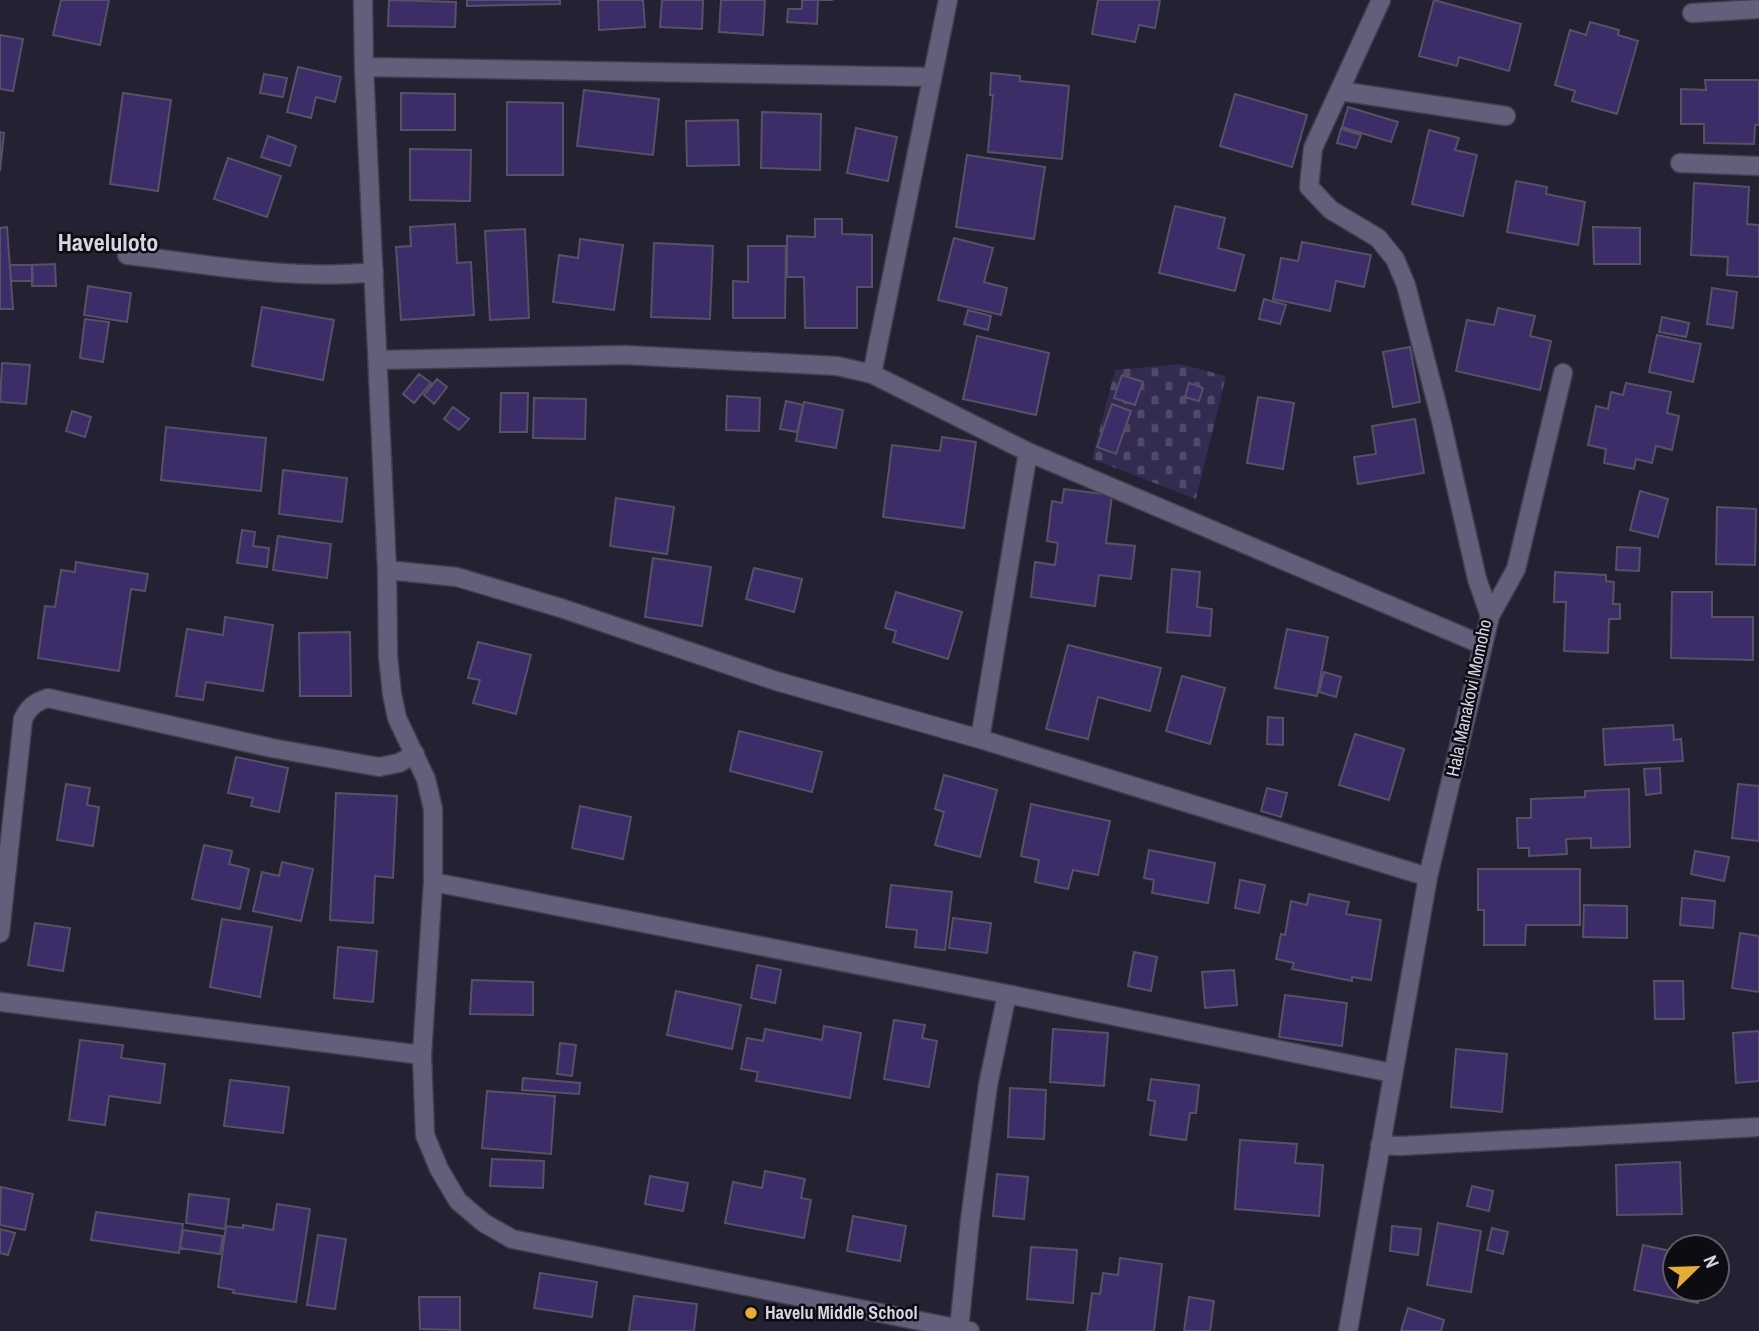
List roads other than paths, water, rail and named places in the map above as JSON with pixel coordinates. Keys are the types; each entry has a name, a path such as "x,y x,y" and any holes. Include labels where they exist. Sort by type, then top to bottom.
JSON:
{"street":[{"path":"363,0 391,695 397,719 426,779 433,809 433,882 422,1055 425,1135 439,1169 458,1201 484,1223 512,1239 965,1330 970,1220 988,1086 1007,994"},
{"path":"872,374 948,0"},
{"name":"Hala Manakovi Momoho","path":"1348,1331 1428,877 1490,616 1477,579 1441,420 1406,285 1395,259 1378,238 1331,210 1309,187 1312,148 1381,0"},
{"path":"1692,13 1759,9"},
{"path":"364,67 932,76"},
{"path":"1340,91 1506,116"},
{"path":"1680,163 1759,166"},
{"path":"127,255 268,271 348,275 374,272"},
{"path":"378,360 625,355 837,366 872,374 1028,452 1483,645"},
{"path":"1490,616 1516,569 1563,373"},
{"path":"980,739 1028,452"},
{"path":"387,570 457,577 561,608 776,681 980,739 1428,877"},
{"path":"0,933 23,719 37,702 48,698 272,748 379,767 399,763 415,754"},
{"path":"433,882 1007,994 1392,1073"},
{"path":"0,1002 422,1055"},
{"path":"1380,1145 1759,1127"}],"place":[{"name":"Havelu Middle School","path":"751,1313"}],"district":[{"name":"Haveluloto","path":"108,243"}]}
